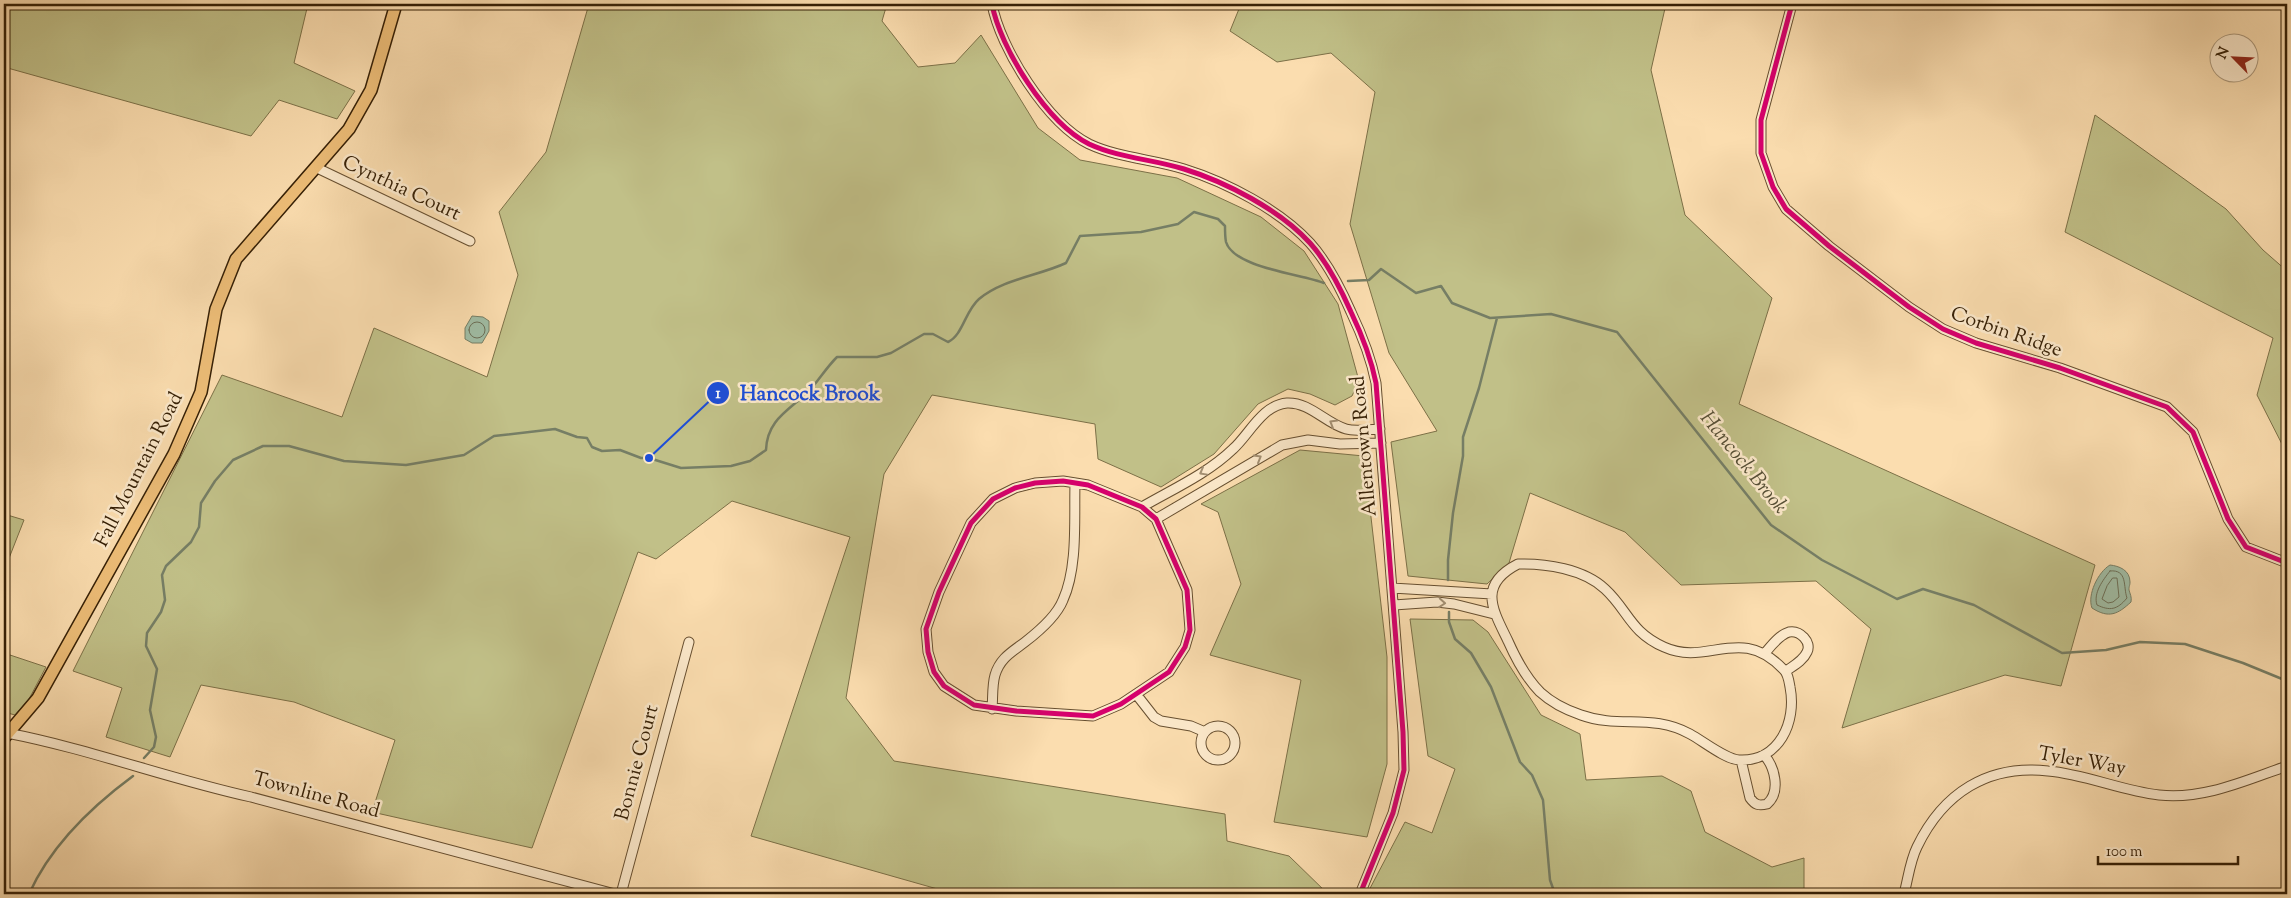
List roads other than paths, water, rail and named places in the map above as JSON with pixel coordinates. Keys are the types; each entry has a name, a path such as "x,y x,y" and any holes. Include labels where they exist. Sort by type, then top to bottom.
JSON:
{"main road":[{"name":"Fall Mountain Road","path":"5,736 38,698 182,438 202,392 216,309 236,259 350,129 366,101 388,38 396,4"}],"street":[{"name":"Allentown Road","path":"992,4 995,22 1018,68 1050,112 1072,134 1104,151 1174,166 1204,176 1265,208 1297,231 1310,243 1323,260 1339,285 1362,336 1372,364 1376,383 1394,605 1404,770 1392,813 1360,894"},
{"name":"Corbin Ridge","path":"1792,4 1761,120 1761,153 1773,187 1786,209 1829,246 1909,307 1943,329 1976,343 2060,368 2167,407 2193,432 2228,519 2246,547 2287,563"},
{"name":"Cynthia Court","path":"317,168 470,241"},
{"path":"1142,507 1210,468 1235,448 1254,422 1265,413 1284,403 1298,404 1311,409 1343,428 1380,429"},
{"path":"1156,519 1282,445 1308,440 1340,444 1381,443"},
{"path":"1063,481 1088,485 1142,507 1156,519 1187,590 1190,630 1185,647 1169,672 1121,704 1093,716 992,709 974,705 944,686 934,672 928,652 926,628 939,592 971,523 993,499 1015,488 1035,483 1063,481"},
{"path":"992,709 995,675 999,665 1005,656 1026,642 1042,626 1063,600 1072,574 1075,483"},
{"path":"1518,564 1561,567 1605,588 1632,624 1649,639 1665,647 1695,652 1728,647 1745,647 1765,653 1786,671 1792,708 1787,730 1776,746 1764,755 1741,760 1725,755 1669,724 1636,720 1606,722 1582,716 1556,704 1540,691 1522,668 1494,614 1492,594 1500,577 1508,570 1518,564"},
{"path":"1392,588 1492,594"},
{"path":"1394,605 1437,602 1454,604 1494,614"},
{"path":"1765,653 1777,640 1789,632 1797,633 1804,637 1808,644 1807,652 1799,662 1786,671"},
{"name":"Bonnie Court","path":"621,894 689,642"},
{"path":"1136,694 1154,717 1161,721 1191,726 1205,732"},
{"name":"Townline Road","path":"5,736 57,743 197,785 251,797 615,894"},
{"path":"1741,760 1750,798 1753,803 1760,806 1767,804 1774,793 1774,778 1769,761 1764,755"},
{"name":"Tyler Way","path":"1904,894 1916,848 1934,818 1959,793 1992,775 2020,770 2048,771 2160,795 2206,794 2287,766"}],"water":[{"path":"472,316 483,317 489,321 489,331 482,343 472,343 465,339 465,328"},
{"path":"2110,565 2117,566 2126,572 2130,578 2131,602 2122,610 2113,614 2103,613 2092,608 2091,603 2092,591 2098,578"},
{"path":"1061,890 1098,894 1049,894 1052,891"}],"waterway":[{"name":"Hancock Brook","path":"144,758 154,747 156,737 150,710 157,669 146,646 147,633 161,612 165,600 162,575 166,566 191,542 199,527 201,503 215,481 233,460 263,446 289,446 344,461 406,465 464,455 494,436 555,429 577,437 587,438 592,447 602,451 620,450 641,458 649,458 681,468 731,466 750,461 766,450 767,439 775,423 809,391 837,357 877,357 891,353 924,334 933,334 948,342 957,334 970,310 979,299 988,292 1010,282 1066,263 1080,236 1141,232 1178,224 1194,212 1218,219 1225,226 1226,242 1232,251 1242,258 1270,269 1324,283"},
{"name":"Hancock Brook","path":"1348,281 1369,280 1381,269 1416,293 1441,286 1452,303 1490,318 1551,314 1617,332 1771,525 1822,560 1897,599 1923,589 1974,605 2062,653 2106,650 2140,642 2185,644 2243,663 2287,681"},
{"path":"1448,580 1448,560 1453,513 1463,456 1463,437 1479,388 1497,318"},
{"path":"1449,612 1449,622 1455,639 1471,653 1491,687 1520,762 1532,775 1543,800 1550,880 1555,894"},
{"name":"Hancock Brook","path":"29,894 38,876 60,843 87,814 133,776"}],"place":[{"name":"Hancock Brook","path":"649,458"}]}
